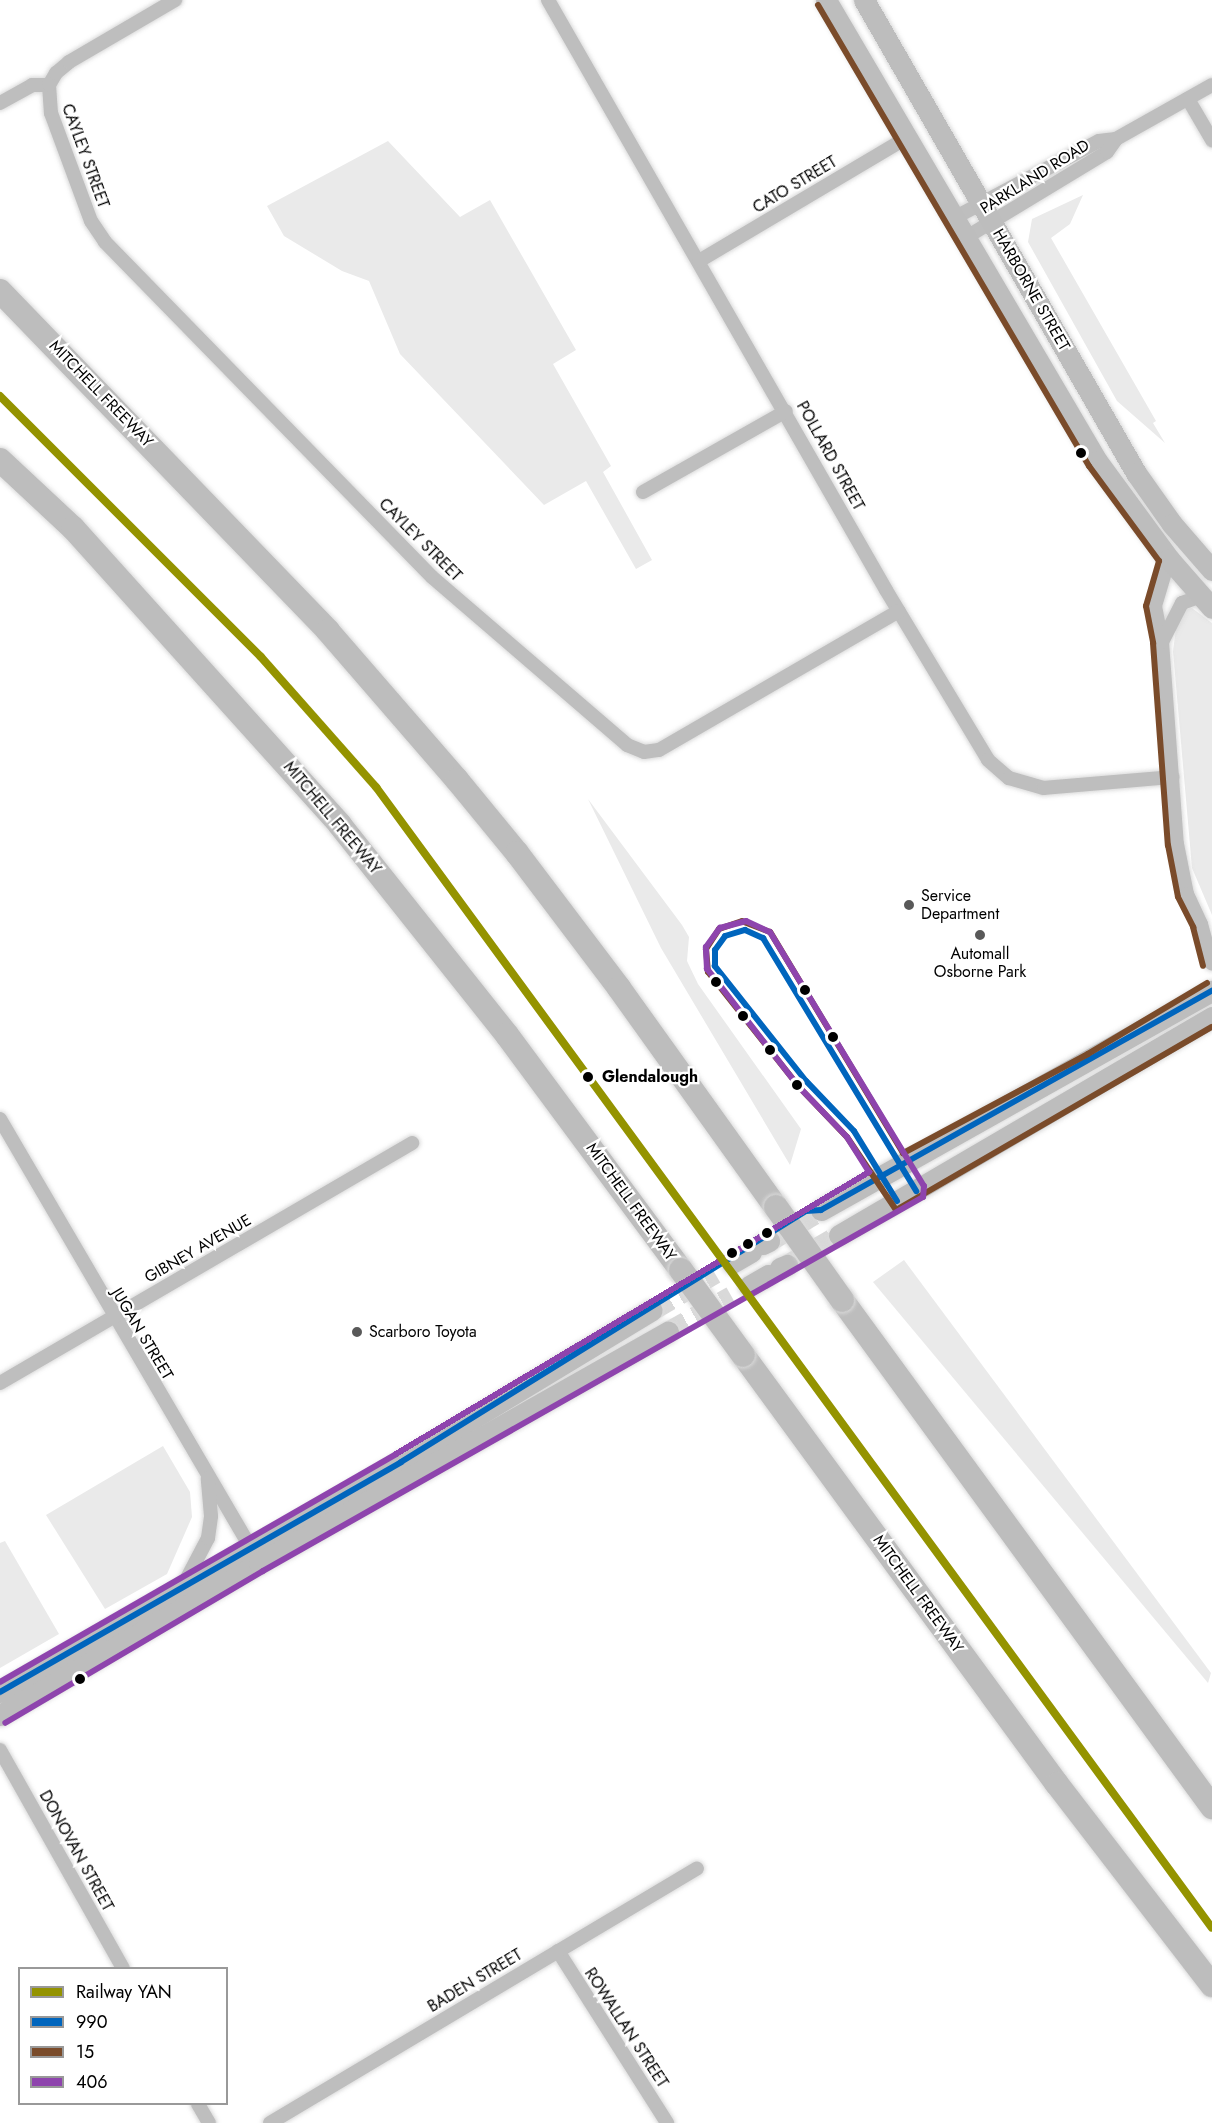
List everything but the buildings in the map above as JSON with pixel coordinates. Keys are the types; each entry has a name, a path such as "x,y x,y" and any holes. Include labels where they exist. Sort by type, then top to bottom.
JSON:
{"highway":[{"name":"MITCHELL FREEWAY","path":"0,291 328,631 517,853 1212,1807"},
{"name":"MITCHELL FREEWAY","path":"0,460 73,528 340,825 494,1017 1057,1784 1212,1985"}],"main road":[{"path":"830,8 863,0"},
{"name":"HARBORNE STREET","path":"863,0 1136,473 1172,524 1212,570"},
{"name":"HARBORNE STREET","path":"830,8 1097,461 1169,559 1206,602"},
{"path":"821,1210 1092,1062 1212,990"},
{"path":"839,1234 1212,1017"},
{"path":"722,1268 761,1246"},
{"path":"739,1291 778,1269"},
{"path":"0,1715 652,1310"},
{"path":"0,1692 177,1593 255,1556 668,1332"}],"street":[{"path":"0,103 32,85 49,85 56,73 69,62 175,0"},
{"name":"POLLARD STREET","path":"548,0 979,747 1009,778 1044,788 1173,777"},
{"name":"CAYLEY STREET","path":"49,85 51,113 91,221 105,242 432,577 627,745 644,752 659,750 899,611"},
{"name":"PARKLAND ROAD","path":"954,218 1099,141 1116,139 1212,85"},
{"path":"1188,99 1212,140"},
{"name":"CATO STREET","path":"699,261 908,137"},
{"name":"PARKLAND ROAD","path":"966,238 1107,152 1116,139"},
{"path":"644,492 786,411"},
{"path":"1169,559 1155,606 1162,642 1181,869 1186,894 1201,924 1212,964"},
{"name":"HARBORNE STREET","path":"1162,642 1182,603 1206,602"},
{"path":"1201,924 1212,936"},
{"name":"JUGAN STREET","path":"0,1119 113,1318 255,1556"},
{"name":"GIBNEY AVENUE","path":"0,1383 411,1143"},
{"path":"177,1593 196,1567 208,1538 211,1516 207,1473"},
{"name":"DONOVAN STREET","path":"0,1750 122,1967"},
{"name":"BADEN STREET","path":"270,2123 697,1868"},
{"name":"ROWALLAN STREET","path":"558,1951 667,2123"},
{"path":"199,2105 209,2123"}],"shaded area":[{"path":"388,141 460,217 490,200 576,350 553,364 611,466 603,472 652,560 636,569 586,481 544,505 400,354 369,281 342,271 284,236 267,206"},
{"path":"1083,195 1070,224 1051,238 1156,421 1153,423 1165,443 1117,401 1028,242 1032,219"},
{"path":"1192,608 1212,623 1212,915 1192,868 1173,651 1177,621 1186,609"},
{"path":"588,799 682,925 689,937 687,961 698,984 801,1129 790,1165 661,948"},
{"path":"904,1260 1211,1673 1208,1683 873,1282"},
{"path":"163,1446 190,1492 192,1517 167,1574 105,1609 46,1515"},
{"path":"5,1541 59,1634 0,1668 0,1543"}],"tunnel":[{"path":"769,1241 821,1210"},
{"path":"787,1265 839,1235"},
{"path":"652,1310 715,1273"},
{"path":"668,1332 732,1296"}],"rail line":[{"name":"YAN","path":"0,396 261,657 376,787 1212,1928"}],"transit line":[{"name":"15","path":"818,5 1089,466 1159,561 1146,606 1153,643 1168,845 1178,897 1193,927 1203,966"},
{"name":"15","path":"1207,983 1088,1054 903,1153 770,932 742,921 719,929 706,949 708,972 799,1087 847,1137 896,1210 1212,1027"},
{"name":"406","path":"0,1682 396,1454 869,1172 847,1137 799,1087 707,969 706,947 720,928 746,921 770,932 924,1186 923,1197 263,1571 5,1723"},
{"name":"990","path":"897,1201 854,1131 806,1081 715,966 715,950 725,936 745,930 763,938 916,1191"},
{"name":"990","path":"0,1692 401,1462 806,1211 821,1210 1212,991"}],"place":[{"name":"Service Department","path":"909,905"},
{"name":"Automall Osborne Park","path":"980,935"},
{"name":"Glendalough","path":"588,1077"},
{"name":"Scarboro Toyota","path":"357,1332"}]}
